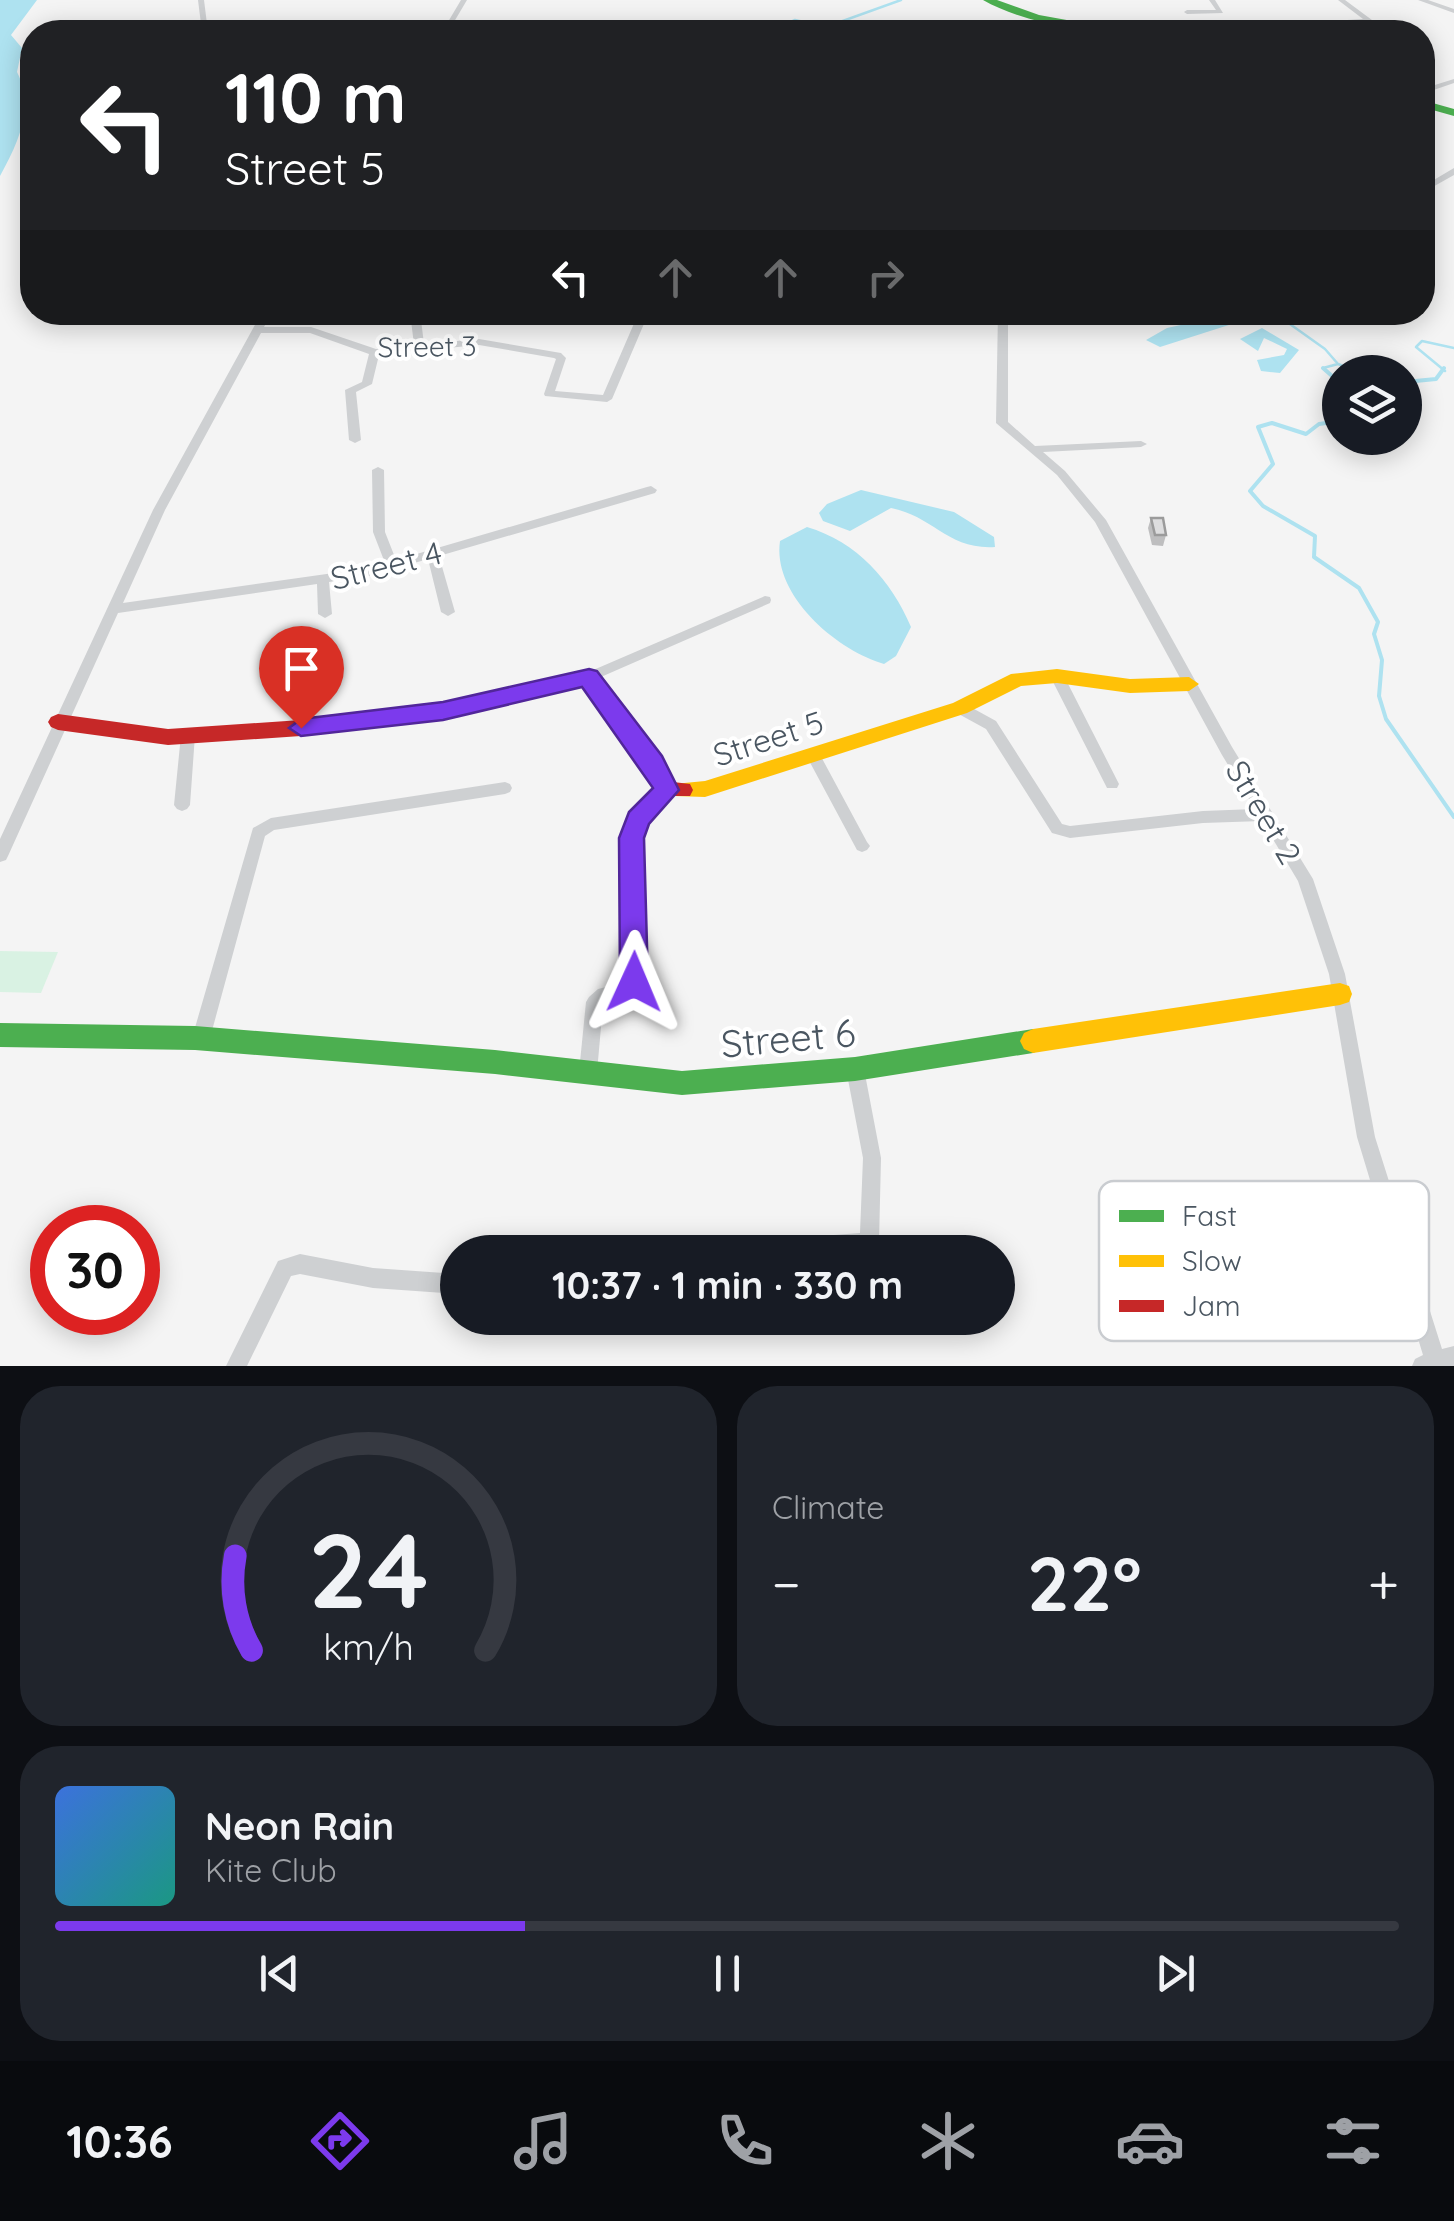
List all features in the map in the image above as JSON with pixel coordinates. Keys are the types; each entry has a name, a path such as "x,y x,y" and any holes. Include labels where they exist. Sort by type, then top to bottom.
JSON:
{"street":[{"path":"988,0 1050,20"},
{"path":"1187,12 1221,12 1212,0"},
{"path":"1342,0 1369,20"},
{"path":"1421,0 1454,11"},
{"path":"0,856 58,722 159,510 260,325"},
{"path":"417,325 420,350"},
{"name":"Street 3","path":"258,330 311,330 375,352 479,342 557,355 561,358 549,394 607,399 638,325"},
{"name":"Street 2","path":"1003,325 1002,423 1035,449 1100,520 1190,684 1305,879 1340,994 1366,1136 1380,1181"},
{"path":"355,440 350,390 367,384 375,352"},
{"path":"1035,449 1142,444"},
{"path":"378,470 379,532 392,566"},
{"name":"Street 4","path":"114,608 323,581 392,566 651,490"},
{"path":"434,555 448,612"},
{"path":"323,581 325,614"},
{"path":"58,722 188,735 443,711 589,677 765,600"},
{"path":"1057,676 1112,784"},
{"name":"Street 5","path":"666,790 704,790 812,756 960,708 1018,679 1057,676 1130,686 1190,684"},
{"path":"588,1072 595,1002 604,994 628,990 636,972 632,838 638,820 666,790 653,763 595,691 589,677"},
{"path":"960,708 991,726 1057,829 1070,832 1204,816 1265,815"},
{"path":"182,805 188,735"},
{"path":"812,756 862,846"},
{"path":"201,1038 258,832 270,824 505,788"},
{"name":"Street 6","path":"0,1035 201,1038 682,1083 855,1069 1340,994"},
{"path":"855,1069 872,1158 869,1235"},
{"path":"236,1366 285,1268 300,1264 373,1278 440,1283"},
{"name":"Street 2","path":"1429,1337 1437,1363"}],"green space":[{"path":"0,951 58,952 41,993 0,992"}],"water":[{"path":"0,0 37,0 11,35 20,46 20,132 0,176"},
{"path":"1229,325 1160,347 1146,340 1167,328"},
{"path":"1262,328 1299,350 1280,373 1261,371 1257,360 1284,355 1287,349 1264,338 1258,351 1240,339"},
{"path":"861,490 954,512 994,537 995,547 965,543 891,508 850,531 823,521 819,513 827,504"},
{"path":"807,527 857,553 882,579 903,610 911,627 896,656 884,664 865,657 828,633 811,618 786,581 780,541"}],"building":[{"path":"1151,518 1163,518 1166,535 1155,535"}],"waterway":[{"path":"845,20 901,0"},
{"path":"1291,325 1330,355"},
{"path":"1443,369 1416,347 1422,341 1454,348"},
{"path":"1422,380 1436,379 1443,369"},
{"path":"1322,424 1306,434 1272,423 1258,427 1273,464 1250,491 1263,506 1315,536 1314,557 1359,588 1378,622 1374,634 1382,660 1379,696 1386,719 1454,817"}],"traffic: fast":[{"path":"988,0 1050,20"},
{"path":"1435,107 1454,113"},
{"path":"0,1035 195,1038 495,1062 682,1083 855,1069 1033,1041"}],"traffic: slow":[{"path":"682,790 705,789 960,708 1018,679 1057,676 1130,686 1189,684"},
{"path":"1033,1041 1340,994"}],"traffic: jam":[{"path":"58,722 168,737 301,728 443,711 589,677 595,691 653,763 666,790 682,790"}],"route":[{"path":"301,728 443,711 589,677 595,691 653,763 666,790 638,820 632,838 634,982"}]}
